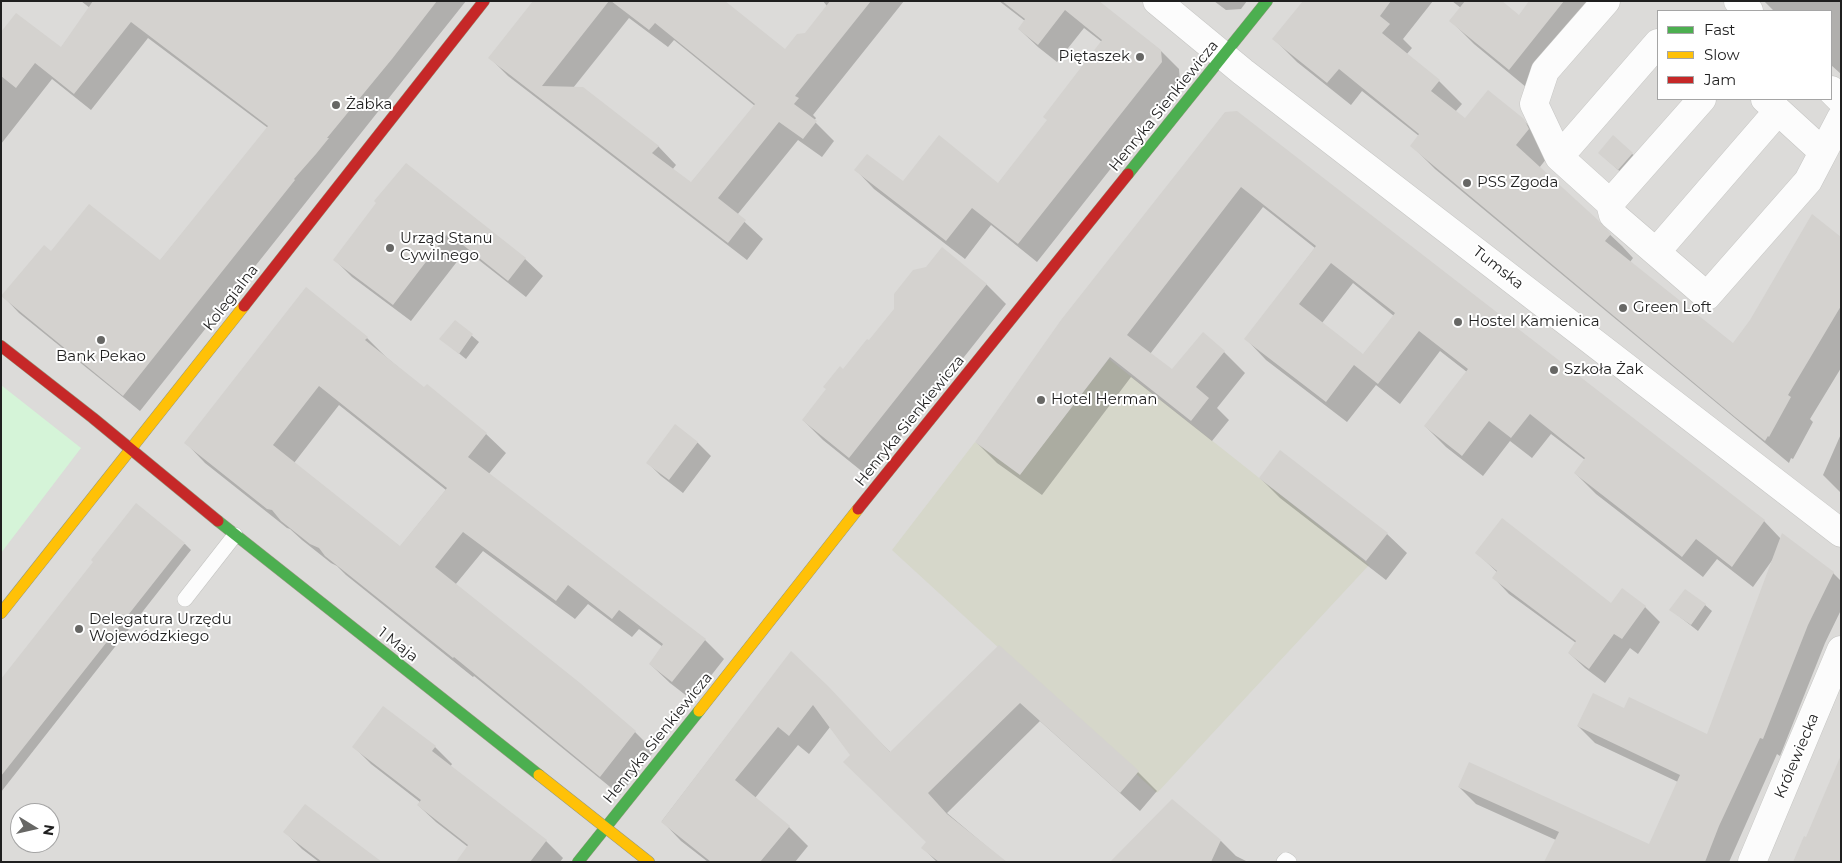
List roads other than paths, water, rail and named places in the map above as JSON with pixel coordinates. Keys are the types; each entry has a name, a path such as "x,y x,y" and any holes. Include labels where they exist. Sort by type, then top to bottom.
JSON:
{"street":[{"name":"Kolegialna","path":"1,613 484,1"},
{"name":"Tumska","path":"1156,1 1243,72 1841,533"},
{"name":"Henryka Sienkiewicza","path":"578,862 830,544 1267,1"},
{"path":"1606,1 1546,71 1534,104 1559,157 1610,203 1613,215 1707,296 1808,181 1841,118"},
{"path":"1738,1 1748,10"},
{"path":"1559,157 1657,45"},
{"path":"1832,91 1841,100"},
{"path":"1610,203 1701,100"},
{"path":"1656,252 1771,105 1823,152"},
{"name":"1 Maja","path":"1,346 131,449 235,535 649,862"},
{"name":"Królewiecka","path":"1752,862 1841,650"}],"lane":[{"path":"185,600 235,535"},
{"path":"1284,862 1286,860 1289,862"}],"place":[{"name":"Piętaszek","path":"1140,57"},
{"name":"Żabka","path":"336,105"},
{"name":"PSS Zgoda","path":"1467,183"},
{"name":"Urząd Stanu Cywilnego","path":"390,248"},
{"name":"Green Loft","path":"1623,308"},
{"name":"Hostel Kamienica","path":"1458,322"},
{"name":"Bank Pekao","path":"101,340"},
{"name":"Szkoła Żak","path":"1554,370"},
{"name":"Hotel Herman","path":"1041,400"},
{"name":"Delegatura Urzędu Wojewódzkiego","path":"79,629"}]}
